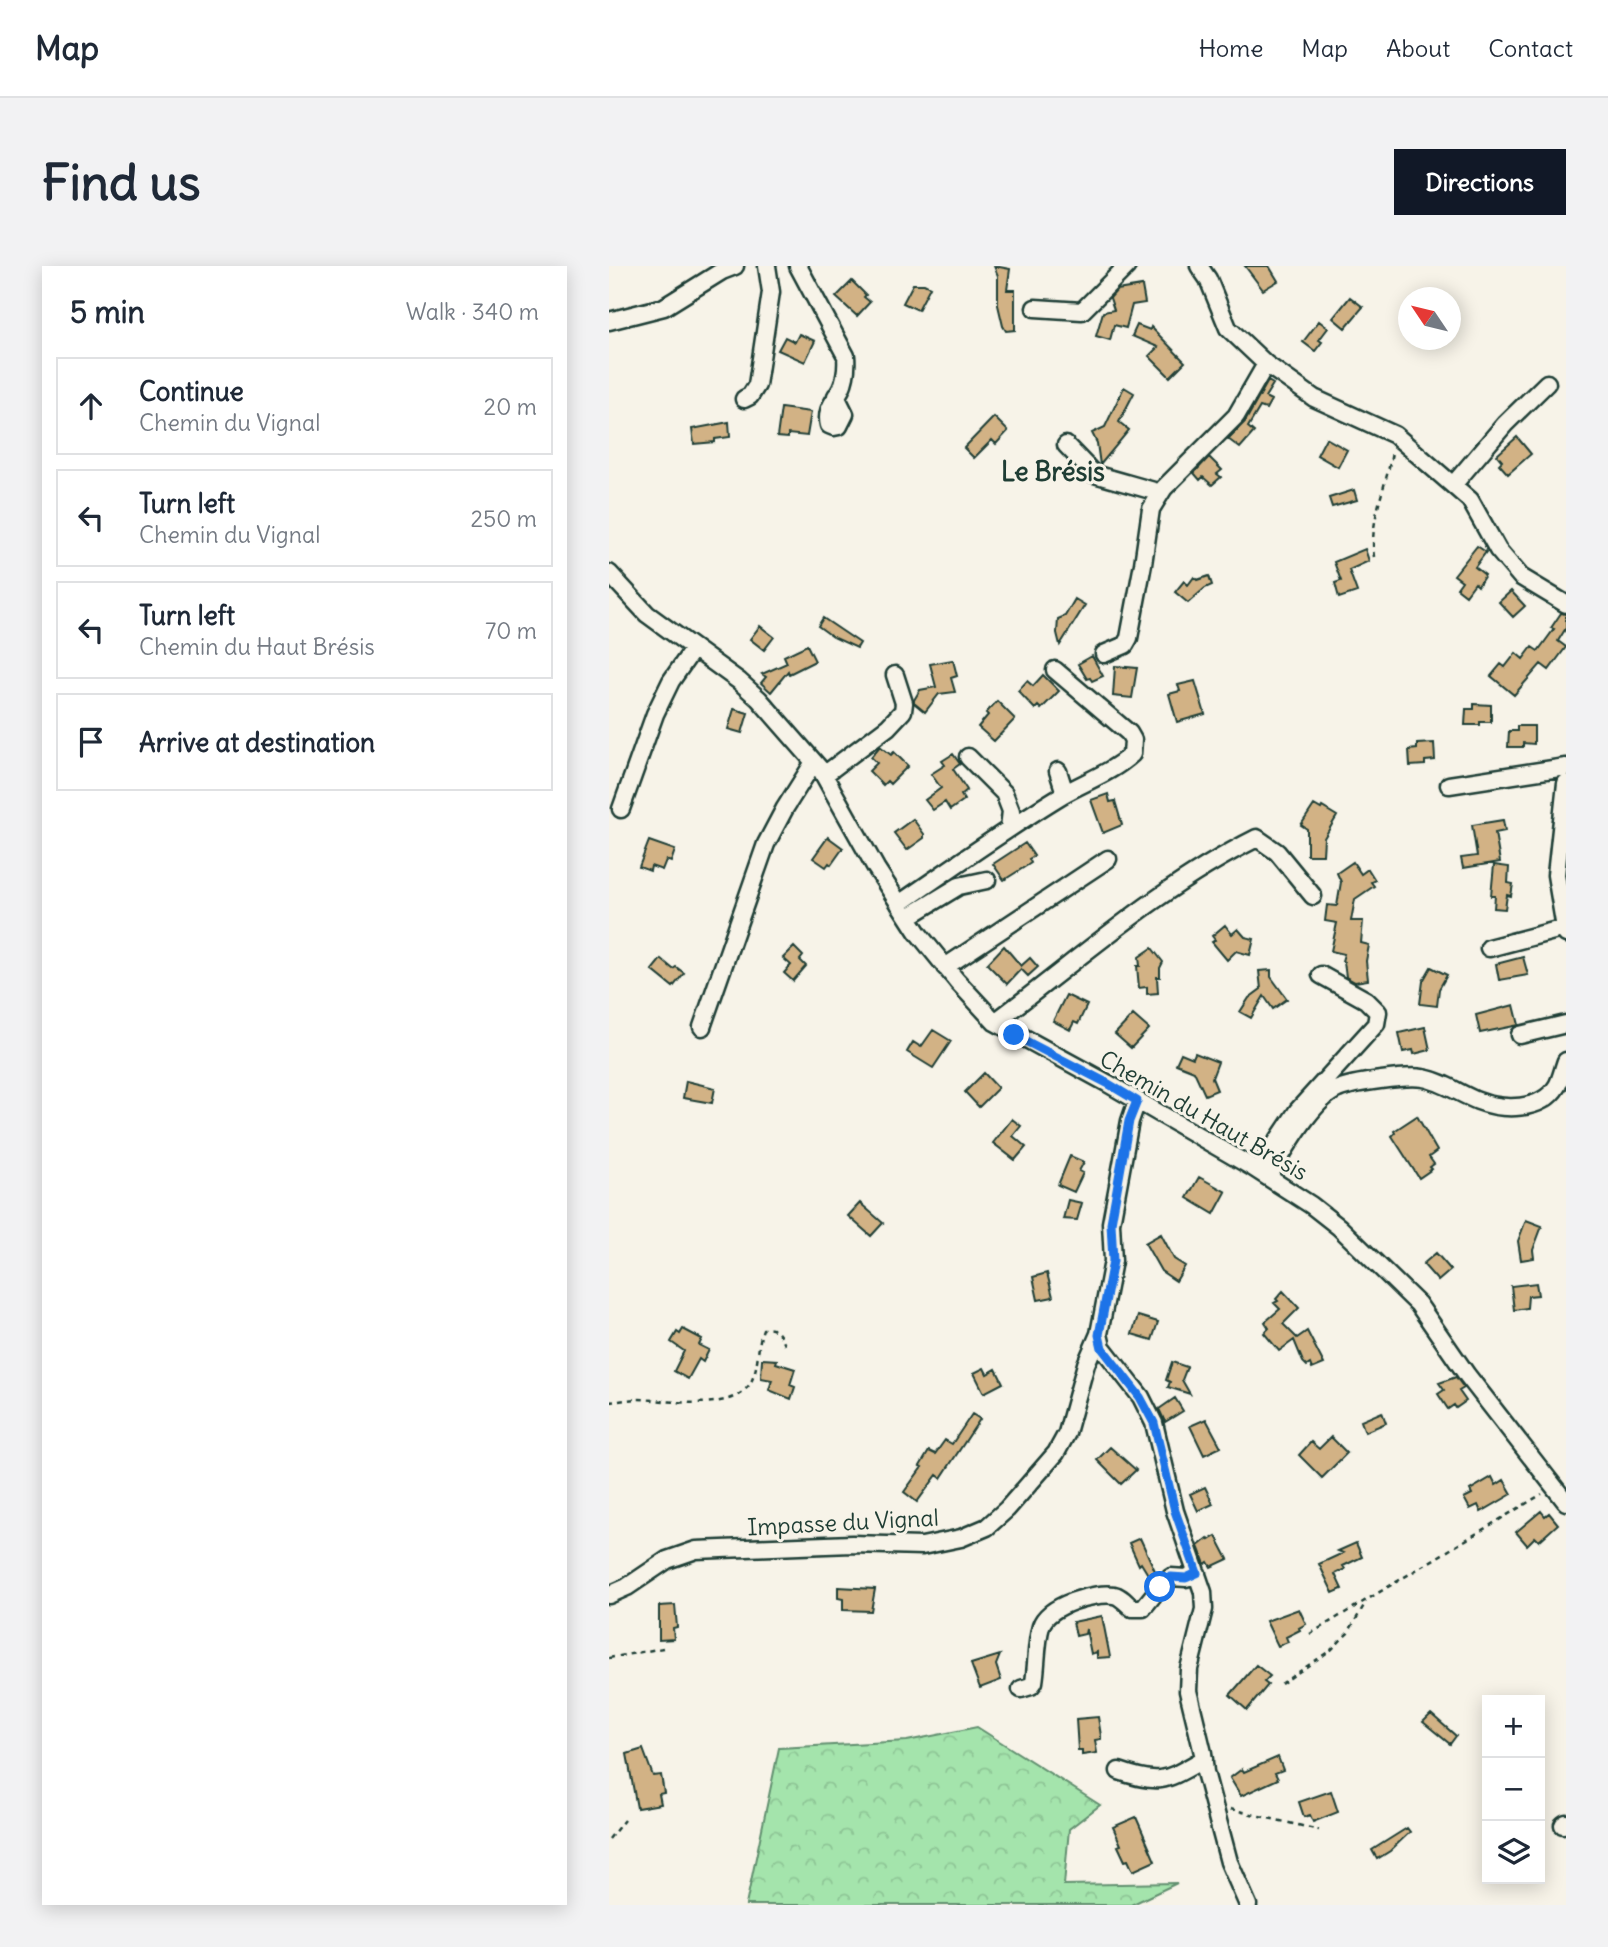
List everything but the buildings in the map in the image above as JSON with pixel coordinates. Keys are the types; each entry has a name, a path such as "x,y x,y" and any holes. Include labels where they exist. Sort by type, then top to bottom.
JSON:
{"street":[{"path":"609,321 664,307 722,271 735,266"},
{"path":"744,398 754,393 757,385 771,292 767,266"},
{"path":"798,266 846,356 847,370 836,396"},
{"path":"1035,308 1082,311 1127,266"},
{"path":"1199,266 1208,279 1228,328 1266,364 1314,398 1395,435 1471,500 1498,550 1521,577 1566,604"},
{"path":"1104,654 1125,645 1129,638 1151,509 1161,492 1236,416 1266,364"},
{"path":"1453,485 1505,424 1547,383"},
{"path":"1066,445 1094,474 1161,492"},
{"name":"Chemin du Haut Brésis","path":"609,573 647,614 739,681 759,699 819,768 903,910 945,967 995,1022 1263,1174 1339,1227 1418,1304 1467,1375 1566,1502"},
{"path":"621,809 655,714 671,681 694,648"},
{"path":"903,910 1009,829 1065,793 1122,764 1132,754 1133,740 1121,724 1055,670"},
{"path":"702,1027 767,844 785,808 819,768 898,718 904,703 895,675"},
{"path":"968,757 982,768 1004,793 1011,811 1009,829"},
{"path":"1449,785 1566,767"},
{"path":"1058,771 1065,793"},
{"path":"1489,948 1565,931 1556,875 1566,783"},
{"path":"995,1022 1146,905 1212,860 1257,838 1277,852 1313,896"},
{"path":"945,967 1108,859"},
{"path":"903,910 959,886 986,880"},
{"path":"1263,1174 1298,1110 1376,1024 1378,1012 1366,1000 1321,975"},
{"path":"1520,1035 1566,1024"},
{"path":"1263,1174 1310,1113 1335,1089 1388,1080 1423,1078 1480,1102 1504,1108 1526,1106 1549,1096 1557,1086 1566,1061"},
{"name":"Impasse du Vignal","path":"609,1595 627,1587 667,1560 696,1550 852,1544 922,1546 961,1538 987,1527 1056,1453 1067,1433 1086,1364 1099,1335 1113,1261 1111,1223 1129,1121 1137,1101"},
{"path":"1099,1335 1102,1348 1140,1397 1154,1423 1175,1511 1203,1592 1204,1609 1189,1669 1188,1691 1229,1862 1248,1905"},
{"path":"1021,1689 1034,1682 1041,1625 1064,1604 1114,1595 1119,1596 1132,1608 1143,1608 1171,1577 1186,1578 1197,1573"},
{"path":"1119,1771 1145,1780 1166,1780 1204,1759"}],"path":[{"path":"1374,557 1373,523 1395,435"},
{"path":"609,1402 638,1399 681,1404 732,1397 745,1391 753,1381 763,1329 770,1327 777,1330 785,1345"},
{"path":"1310,1634 1554,1486"},
{"path":"1281,1684 1331,1650 1348,1633 1368,1599"},
{"path":"609,1658 663,1648"},
{"path":"1214,1804 1319,1830"},
{"path":"609,1839 624,1820"}],"green space":[{"path":"977,1727 1100,1805 1069,1829 1064,1885 1177,1883 1131,1905 746,1905 779,1748 907,1741"}],"district":[{"name":"Le Brésis","path":"1053,471"}],"route":[{"path":"1014,1035 1137,1101 1129,1121 1111,1223 1113,1261 1099,1335 1102,1348 1140,1397 1154,1423 1175,1511 1197,1573 1186,1578 1171,1577 1160,1587"}]}
